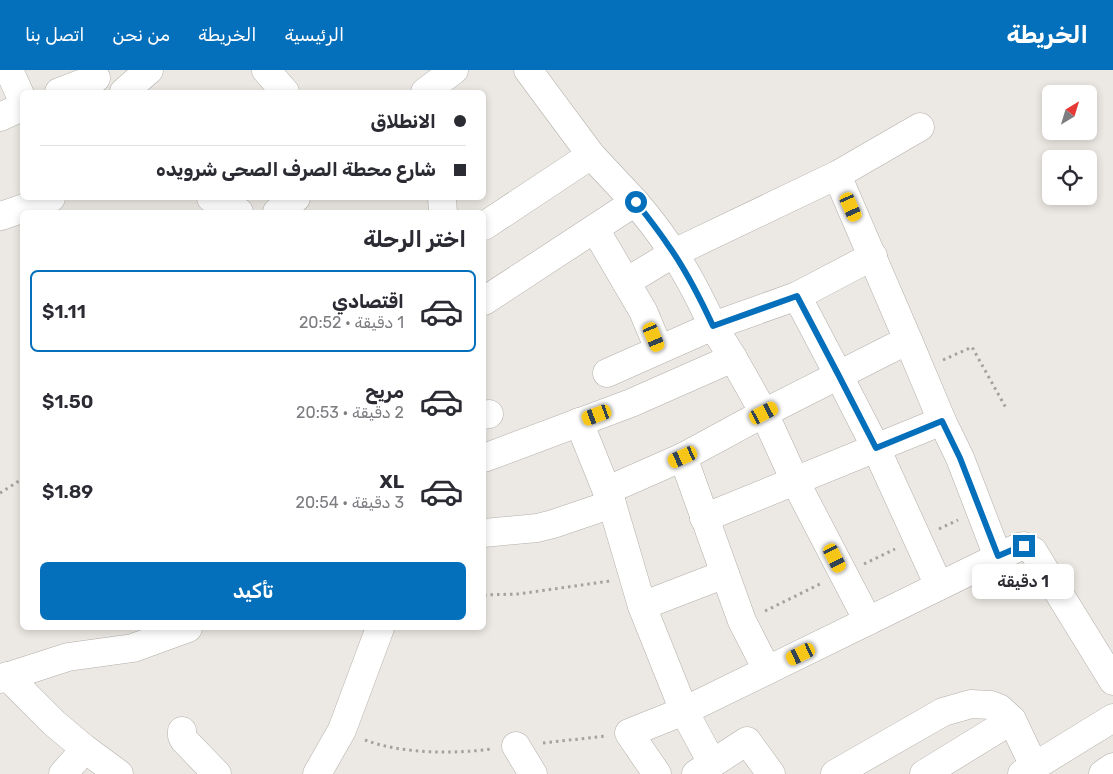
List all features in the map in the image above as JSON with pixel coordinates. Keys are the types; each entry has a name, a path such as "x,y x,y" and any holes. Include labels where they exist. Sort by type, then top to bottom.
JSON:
{"street":[{"path":"9,70 20,95"},
{"path":"126,90 149,70"},
{"path":"266,70 284,90"},
{"path":"528,70 591,155 636,202 674,253 698,294 713,326 764,413 795,481 868,621"},
{"path":"65,90 97,80"},
{"path":"0,117 20,108"},
{"path":"626,282 674,253 837,175 920,127"},
{"path":"486,225 591,155"},
{"path":"837,175 942,421 960,458 998,556"},
{"path":"1,216 47,200"},
{"path":"214,200 235,210"},
{"path":"486,300 636,202"},
{"path":"595,229 643,311 659,349"},
{"path":"606,373 713,326 797,296 873,256"},
{"path":"797,296 876,448 939,586"},
{"path":"486,534 537,528 553,524 610,497 764,413 908,340"},
{"path":"486,457 631,403 733,358"},
{"path":"704,518 942,421"},
{"path":"580,422 610,497 642,606 684,711 704,769 747,741 771,774"},
{"path":"683,457 742,621 767,670"},
{"path":"657,774 629,733 684,711 1019,547 1024,546 1033,551 1113,681"},
{"path":"642,606 725,574"},
{"path":"119,774 85,749 4,678 129,638 176,630"},
{"path":"317,774 342,730 379,630"},
{"path":"835,774 943,712 971,704 991,705 999,708 1012,720 1028,770 1113,718"},
{"path":"924,774 1012,720"},
{"path":"182,731 184,740 214,773"},
{"path":"516,746 533,774"},
{"path":"62,774 85,749"},
{"path":"1103,774 1113,767"}],"path":[{"path":"939,362 972,347 1006,408"},
{"path":"0,493 20,480"},
{"path":"486,595 518,594 633,578"},
{"path":"342,730 374,743 416,751 468,752 629,733"}],"route":[{"path":"636,202 668,243 698,294 713,326 797,296 876,448 942,421 960,458 998,556 1024,546"}]}
